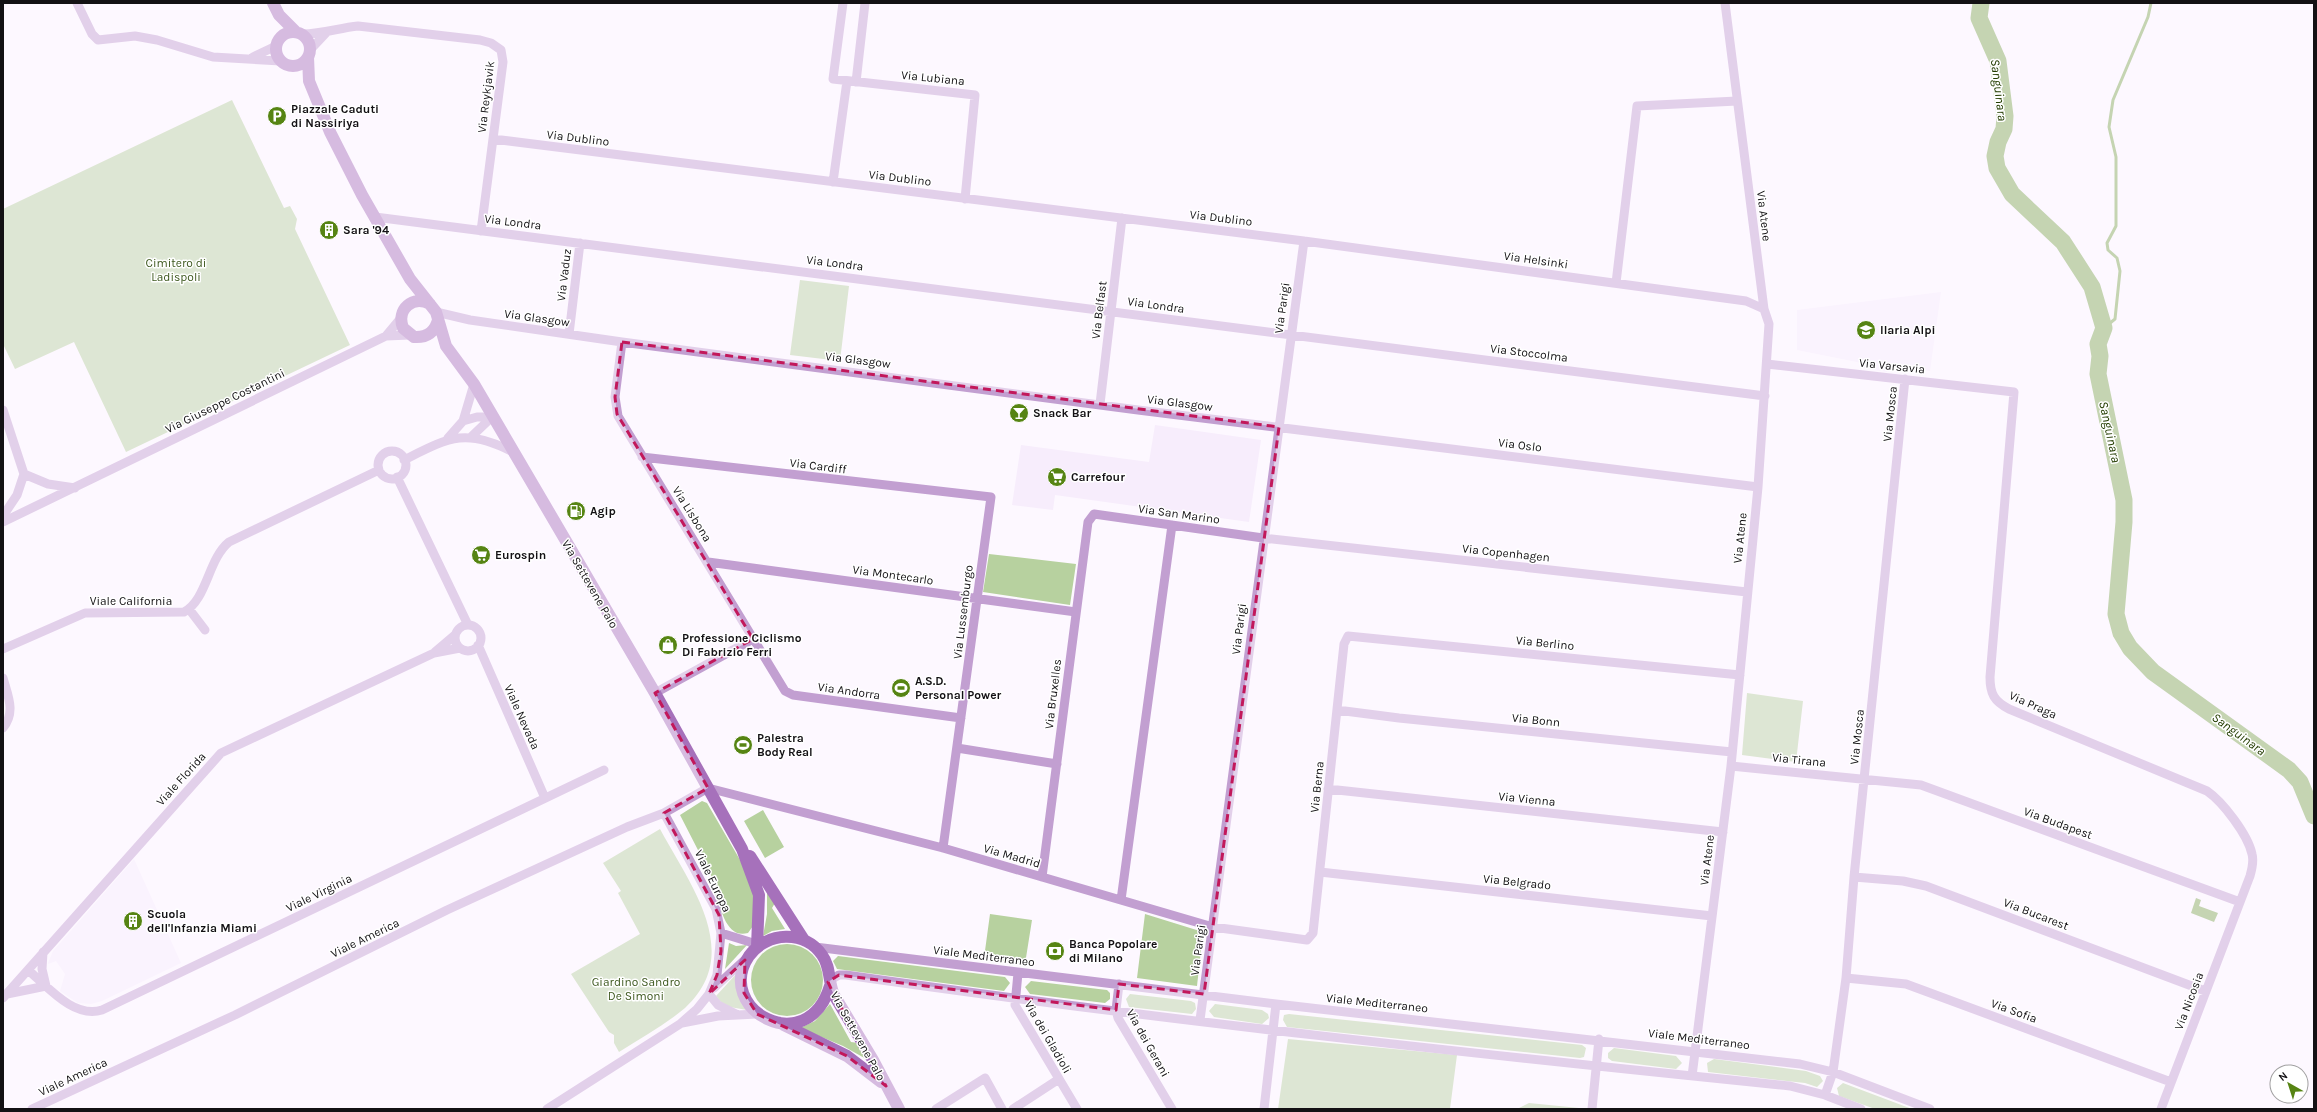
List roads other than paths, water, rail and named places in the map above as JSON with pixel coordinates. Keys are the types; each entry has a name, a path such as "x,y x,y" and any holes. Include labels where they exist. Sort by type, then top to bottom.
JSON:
{"street":[{"path":"77,3 92,34 98,40 135,36 157,40 213,57 282,62"},
{"name":"Via Settevene Palo","path":"273,3 278,15 276,52 282,62 294,66 309,81 330,132 375,217 410,279 435,312 446,346 474,384 655,693 742,849 759,895 754,950"},
{"path":"843,3 833,79 852,82"},
{"path":"834,182 865,3"},
{"name":"Via Atene","path":"1692,1076 1694,1050 1731,766 1758,487 1769,322 1764,309 1725,3"},
{"name":"Via Settevene Palo","path":"278,15 307,38 310,53 309,81"},
{"name":"Via Reykjavik","path":"299,33 326,33 342,28 358,26 480,40 496,46 503,57 482,231"},
{"path":"240,60 259,55 277,42 286,33 299,33"},
{"path":"294,66 302,64 326,33"},
{"name":"Via Lubiana","path":"852,82 975,95 965,199"},
{"path":"1616,283 1637,106 1737,101"},
{"name":"Via Dublino","path":"493,139 1304,241"},
{"name":"Via Londra","path":"375,217 1291,335"},
{"name":"Via Belfast","path":"1100,404 1122,218"},
{"name":"Via Helsinki","path":"1304,241 1746,301 1764,309"},
{"name":"Via Parigi","path":"1200,1020 1263,538 1304,241"},
{"name":"Via Vaduz","path":"569,334 580,243"},
{"path":"386,336 401,318 408,305 410,279"},
{"path":"386,336 415,336 430,334 435,312 419,300 408,305"},
{"name":"Via Glasgow","path":"435,312 470,320 622,342 1279,427"},
{"path":"401,318 403,328 415,336 446,346"},
{"name":"Via Stoccolma","path":"1291,335 1765,396"},
{"name":"Via Giuseppe Costantini","path":"3,522 386,336"},
{"name":"Via Lisbona","path":"622,342 615,397 616,410 642,457 708,562 783,689"},
{"name":"Via Varsavia","path":"1767,364 2014,392"},
{"name":"Via Mosca","path":"1826,1095 1833,1072 1846,978 1854,877 1905,379"},
{"path":"404,460 448,438 463,420 474,384"},
{"name":"Via Praga","path":"2014,392 1990,677 1992,696 1997,702 2009,709 2198,786 2211,793 2222,804 2245,837 2253,855 2250,876 2240,902"},
{"path":"3,410 24,474 17,495 3,516"},
{"path":"463,420 477,417 492,417"},
{"path":"472,437 492,417"},
{"name":"Via Oslo","path":"1279,427 1758,487"},
{"path":"448,438 472,437 498,444 513,452"},
{"path":"386,452 399,453 404,460 405,468 397,478 389,478 379,470 378,462 386,452"},
{"name":"Via Cardiff","path":"642,457 991,498"},
{"name":"Viale California","path":"3,649 85,613 173,614 189,609 197,600 218,556 229,542 379,470"},
{"path":"24,474 48,484 75,488"},
{"path":"397,478 468,625"},
{"name":"Via Lussemburgo","path":"943,848 991,498"},
{"name":"Via San Marino","path":"1092,516 1099,514 1263,538"},
{"name":"Via Bruxelles","path":"1042,877 1088,522 1092,516"},
{"path":"1121,900 1172,525"},
{"name":"Via Copenhagen","path":"1263,538 1747,592"},
{"name":"Via Montecarlo","path":"708,562 1076,612"},
{"path":"457,632 468,625 474,626 480,633 478,645 472,650 460,648 456,644 458,606"},
{"path":"189,609 205,630"},
{"name":"Viale Florida","path":"434,653 457,632"},
{"name":"Via Berlino","path":"1347,637 1354,635 1740,675"},
{"name":"Via Berna","path":"1309,939 1313,933 1344,644 1347,637"},
{"path":"655,693 753,639"},
{"name":"Viale Nevada","path":"478,645 545,798"},
{"name":"Viale Florida","path":"5,996 221,753 434,653 460,648"},
{"path":"3,678 11,711 10,718 3,728"},
{"name":"Via Andorra","path":"783,689 793,695 961,718"},
{"name":"Via Bonn","path":"1337,710 1399,718 1732,752"},
{"path":"957,748 1057,764"},
{"name":"Via Tirana","path":"1731,766 1865,779"},
{"name":"Viale Virginia","path":"28,970 46,986 81,1010 90,1012 102,1010 604,770"},
{"name":"Via Budapest","path":"1865,779 1925,787 2240,902"},
{"name":"Via Madrid","path":"708,788 943,848 1213,927 1300,940 1309,939"},
{"name":"Viale America","path":"32,1109 235,1015 455,907 627,826 664,813 708,788"},
{"name":"Via Vienna","path":"1328,789 1723,832"},
{"name":"Viale Europa","path":"547,1109 680,1024 697,1009 709,994 717,975 721,933 716,910 664,813"},
{"name":"Via Settevene Palo","path":"742,849 756,863 786,914 804,940"},
{"name":"Via Belgrado","path":"1320,872 1712,916"},
{"name":"Via Bucarest","path":"1854,877 1903,881 1926,886 2205,991"},
{"name":"Via Nicosia","path":"2161,1109 2240,902"},
{"path":"721,933 750,942 754,950"},
{"path":"737,1015 718,1006 709,994 754,950 768,940 780,936 792,936 804,940 815,947 827,964 830,983"},
{"name":"Viale Mediterraneo","path":"815,947 1276,1004 1600,1039 1800,1064 1833,1072 1930,1109"},
{"path":"754,950 743,974 744,993 749,1004 757,1014 764,1019 780,1024 794,1023 807,1019 822,1005 830,983 838,975 846,975 1015,999 1274,1030 1795,1087 1826,1095 1861,1109"},
{"path":"5,996 26,988 46,986 43,973 43,952"},
{"name":"Via dei Gladioli","path":"1018,973 1015,1005 1077,1109"},
{"name":"Via Sofia","path":"1846,978 1906,984 2171,1082"},
{"name":"Via Settevene Palo","path":"830,983 900,1109"},
{"name":"Via dei Gerani","path":"1119,984 1116,1010 1118,1018 1172,1109"},
{"path":"1264,1109 1276,1004"},
{"name":"Viale Europa","path":"680,1024 718,1016 757,1014"},
{"name":"Via Settevene Palo","path":"780,1024 856,1062 886,1086"},
{"path":"1592,1109 1600,1039"},
{"path":"936,1109 985,1078 1002,1109"},
{"path":"1013,1109 1059,1079"}],"waterway":[{"name":"Sanguinara","path":"1981,3 1979,18 1998,61 2005,116 2004,129 1998,142 1995,156 1997,168 2012,194 2063,242 2092,287 2104,328 2098,344 2100,356 2098,374 2124,500 2124,522 2116,614 2121,633 2130,648 2153,672 2289,770 2300,782 2314,816"},
{"path":"2104,328 2115,319 2120,271 2117,258 2108,250 2107,243 2116,226 2116,157 2109,127 2113,100 2148,17 2151,3"}],"place":[{"name":"Piazzale Caduti di Nassiriya","path":"277,116"},
{"name":"Sara '94","path":"329,230"},
{"name":"Ilaria Alpi","path":"1866,330"},
{"name":"Snack Bar","path":"1019,413"},
{"name":"Carrefour","path":"1057,477"},
{"name":"Agip","path":"576,511"},
{"name":"Eurospin","path":"481,555"},
{"name":"Professione Ciclismo Di Fabrizio Ferri","path":"668,645"},
{"name":"A.S.D. Personal Power","path":"901,688"},
{"name":"Palestra Body Real","path":"743,745"},
{"name":"Scuola dell'Infanzia Miami","path":"133,921"},
{"name":"Banca Popolare di Milano","path":"1055,951"}],"park label":[{"name":"Cimitero di Ladispoli","path":"176,270"},
{"name":"Giardino Sandro De Simoni","path":"636,989"}]}
